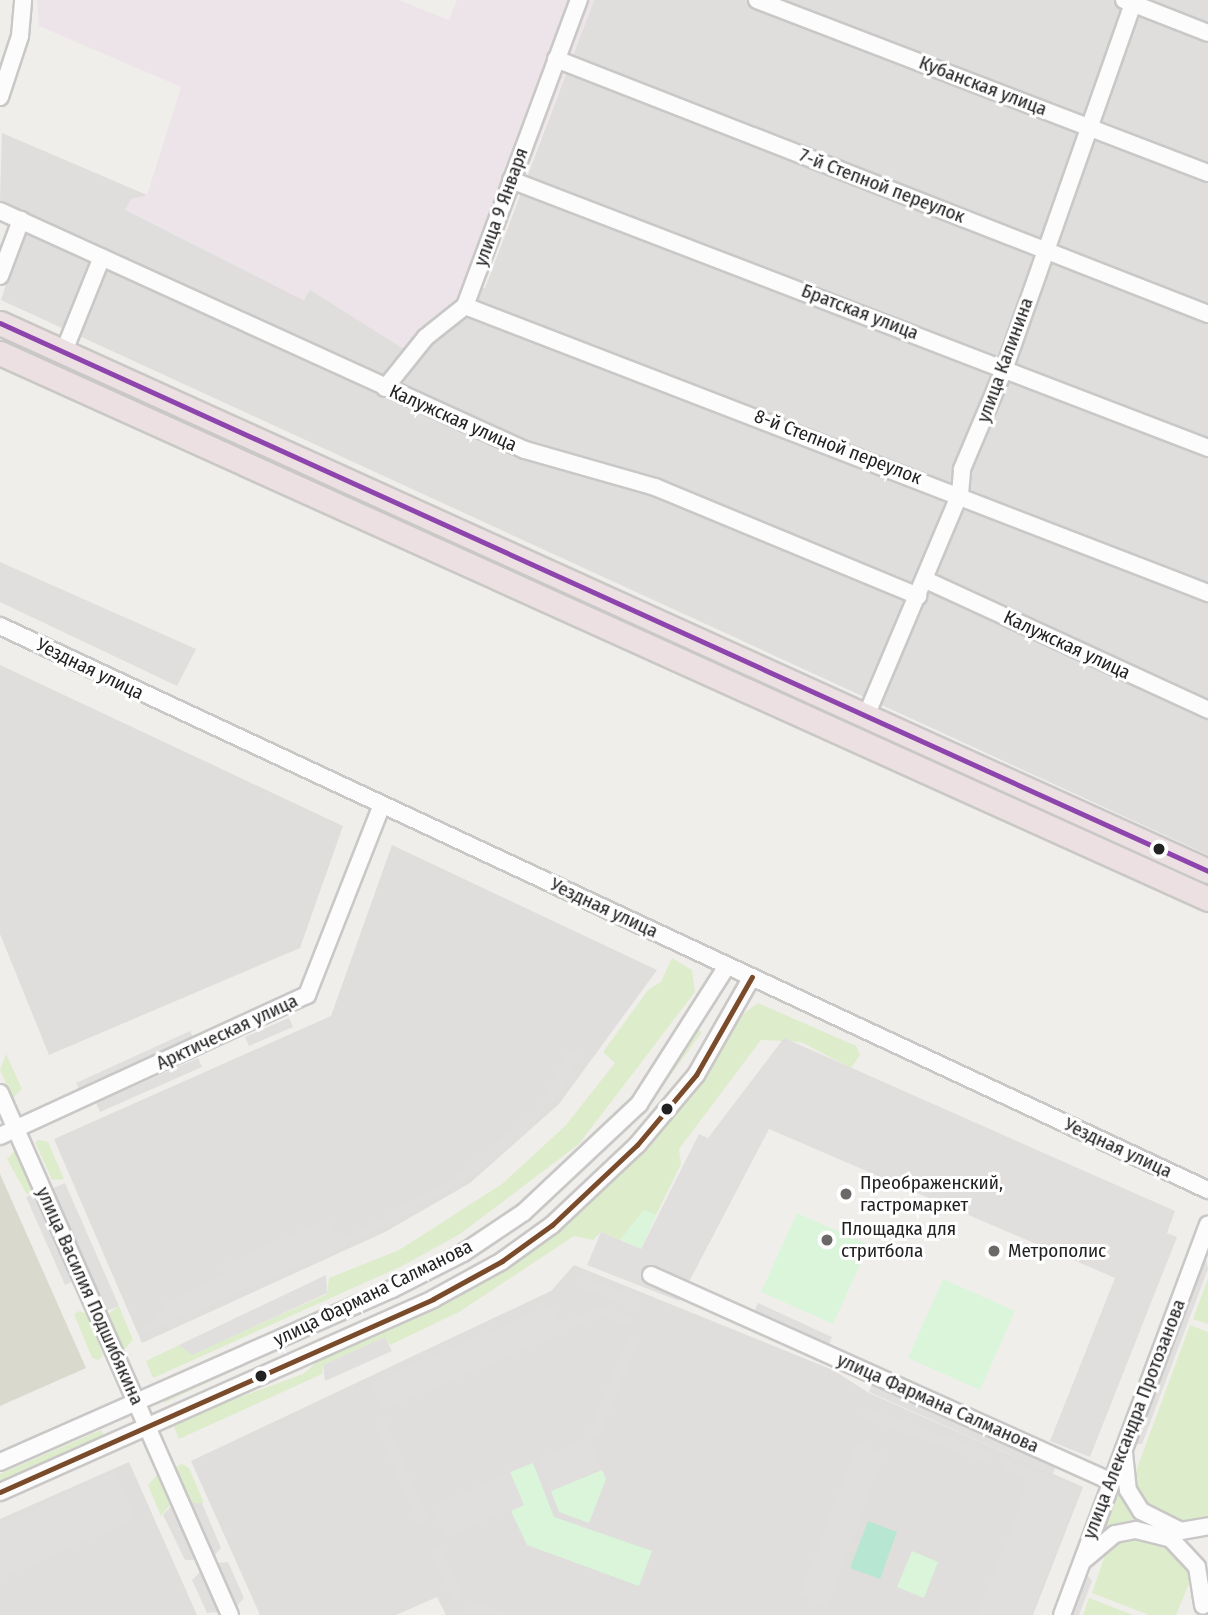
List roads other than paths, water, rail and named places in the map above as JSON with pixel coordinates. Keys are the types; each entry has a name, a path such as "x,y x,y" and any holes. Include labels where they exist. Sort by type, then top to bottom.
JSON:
{"highway":[{"path":"0,323 1208,871"},
{"path":"0,353 1208,898"}],"street":[{"path":"0,97 20,36 23,0"},
{"name":"улица 9 Января","path":"465,306 579,0"},
{"name":"Кубанская улица","path":"757,0 1208,173"},
{"path":"1130,1 1208,33"},
{"name":"улица Калинина","path":"866,716 926,580 960,494 962,469 1005,367 1045,249 1091,128 1130,1"},
{"name":"7-й Степной переулок","path":"556,58 1208,314"},
{"name":"Братская улица","path":"511,180 1005,367 1208,448"},
{"name":"Калужская улица","path":"0,211 525,450 655,487 918,596"},
{"path":"0,276 22,220"},
{"path":"64,351 102,257"},
{"path":"385,388 426,337 465,306"},
{"name":"8-й Степной переулок","path":"465,306 960,494 1208,593"},
{"name":"Калужская улица","path":"926,580 1208,710"},
{"name":"Уездная улица","path":"0,626 1208,1190"},
{"name":"Арктическая улица","path":"0,1136 307,995 382,805"},
{"name":"улица Фармана Салманова","path":"0,1462 392,1289 463,1253 524,1212 639,1104 727,966"},
{"name":"улица Фармана Салманова","path":"0,1492 433,1299 552,1225 637,1145 696,1075 752,977"},
{"name":"улица Василия Подшибякина","path":"0,1093 230,1615"},
{"name":"улица Александра Протозанова","path":"1062,1615 1110,1480 1208,1224"},
{"name":"улица Фармана Салманова","path":"651,1275 1110,1480"},
{"path":"1124,1444 1128,1490 1141,1511 1181,1531 1208,1526"},
{"path":"1080,1565 1115,1534 1155,1533 1188,1552 1202,1584 1204,1605"}],"place":[{"name":"Преображенский, гастромаркет","path":"846,1194"},
{"name":"Площадка для стритбола","path":"827,1240"},
{"name":"Метрополис","path":"994,1251"}]}
